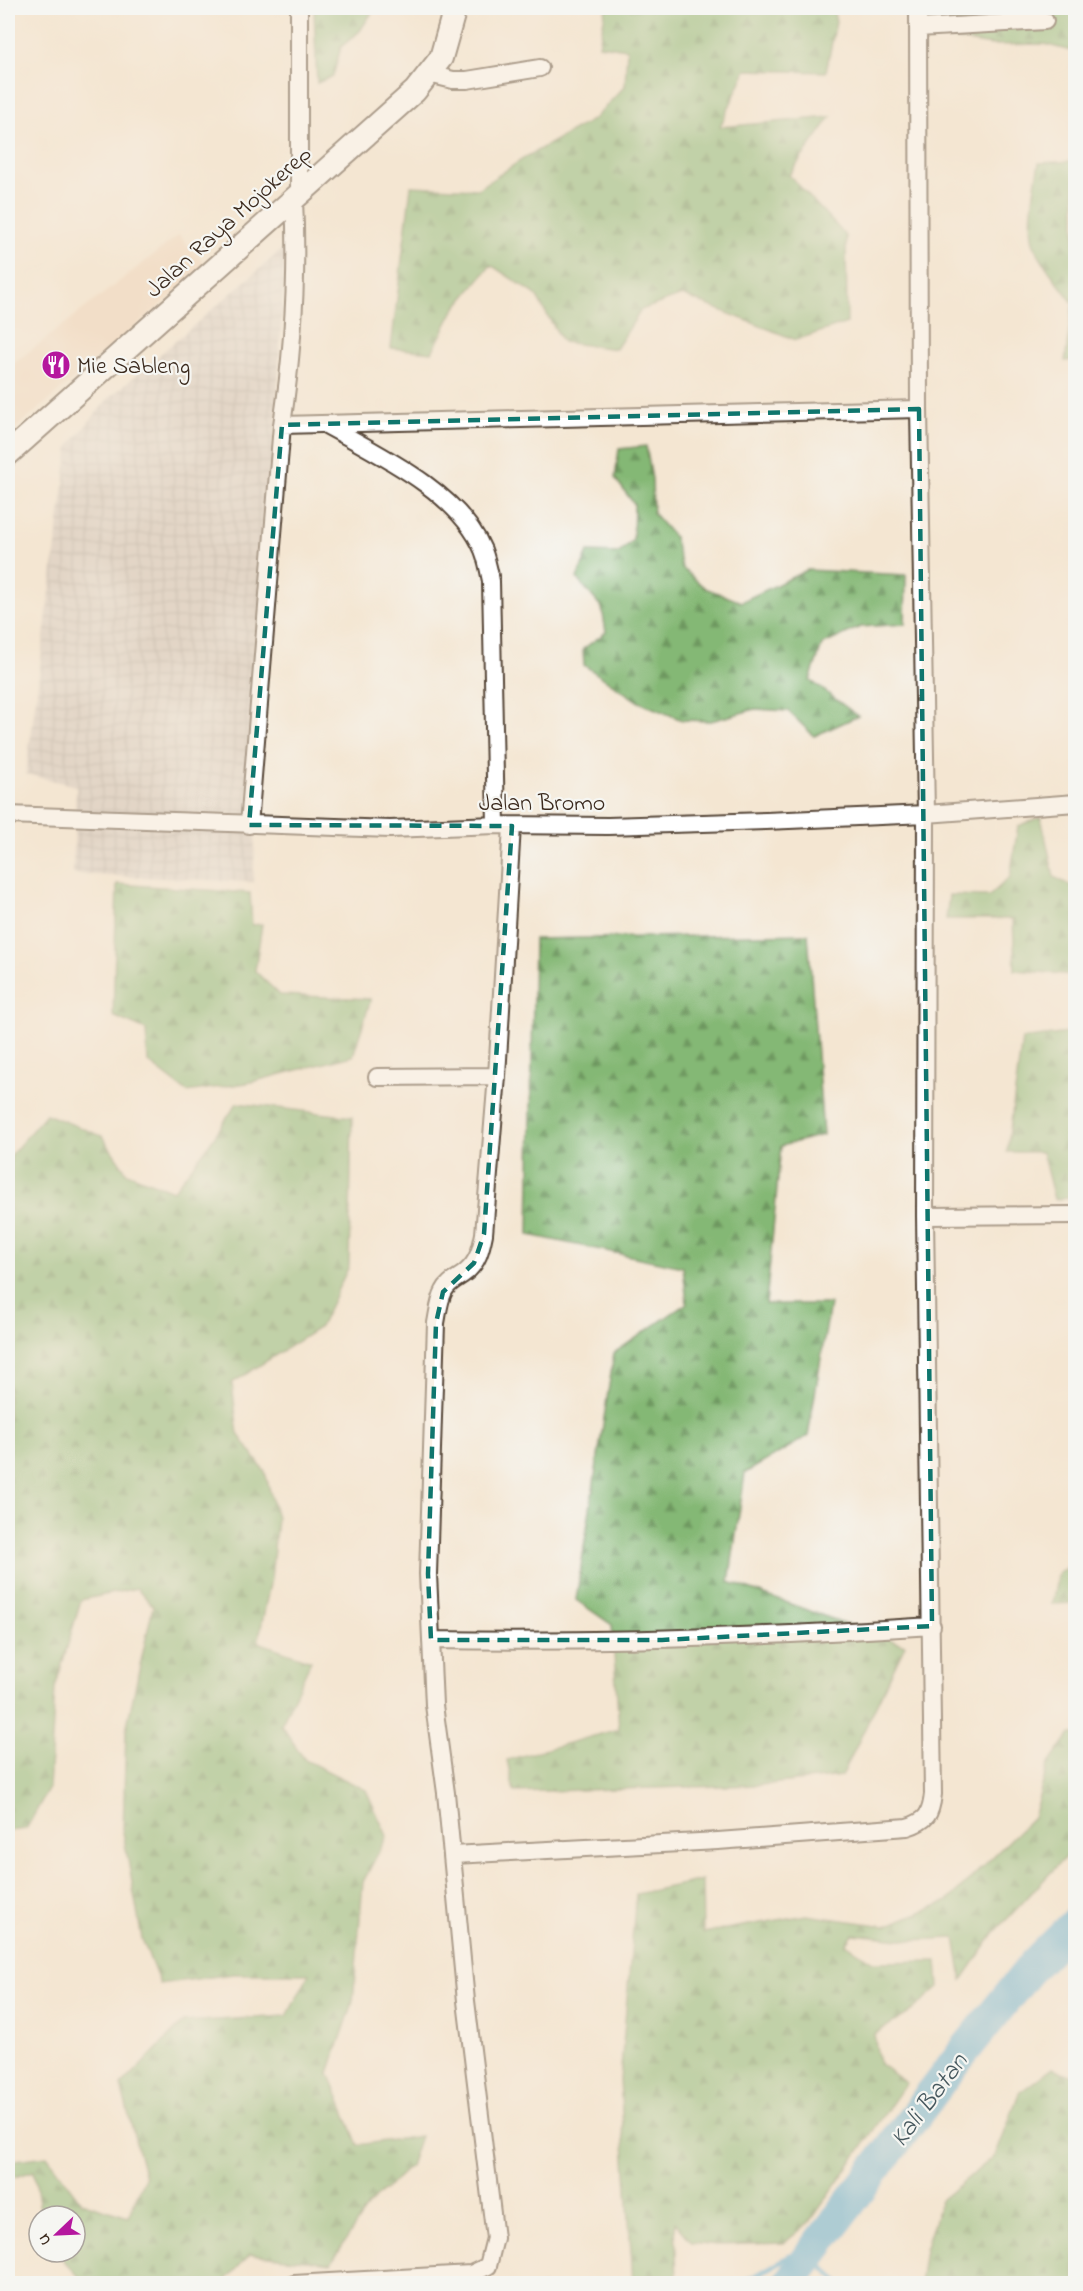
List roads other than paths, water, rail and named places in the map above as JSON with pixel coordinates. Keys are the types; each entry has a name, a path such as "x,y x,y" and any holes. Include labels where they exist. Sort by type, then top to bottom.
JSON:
{"main road":[{"name":"Jalan Raya Mojokerep","path":"8,454 415,91 441,58 455,8"}],"street":[{"path":"249,825 282,425 294,316 299,8"},
{"path":"453,1855 718,1841 907,1827 919,1823 932,1809 932,1626 925,1216 926,814 920,409 918,8"},
{"path":"918,28 1045,21"},
{"path":"429,74 453,80 467,80 540,68"},
{"path":"282,425 920,409"},
{"path":"294,2283 474,2272 488,2266 495,2238 466,2001 453,1855 434,1705 428,1574 436,1323 443,1292 450,1282 466,1272 481,1250 497,1076 504,825 491,581 483,550 468,525 446,500 398,467 326,424"},
{"name":"Jalan Bromo","path":"8,815 390,829 504,825 608,826 926,814 1076,803"},
{"path":"377,1077 497,1076"},
{"path":"925,1216 1076,1215"},
{"path":"431,1640 532,1642 662,1640 932,1626"}],"waterway":[{"name":"Kali Batan","path":"789,2284 956,2061 1034,1964 1076,1922"},
{"path":"741,2284 790,2256 811,2256 840,2284"}],"place":[{"name":"Mie Sableng","path":"56,365"}]}
